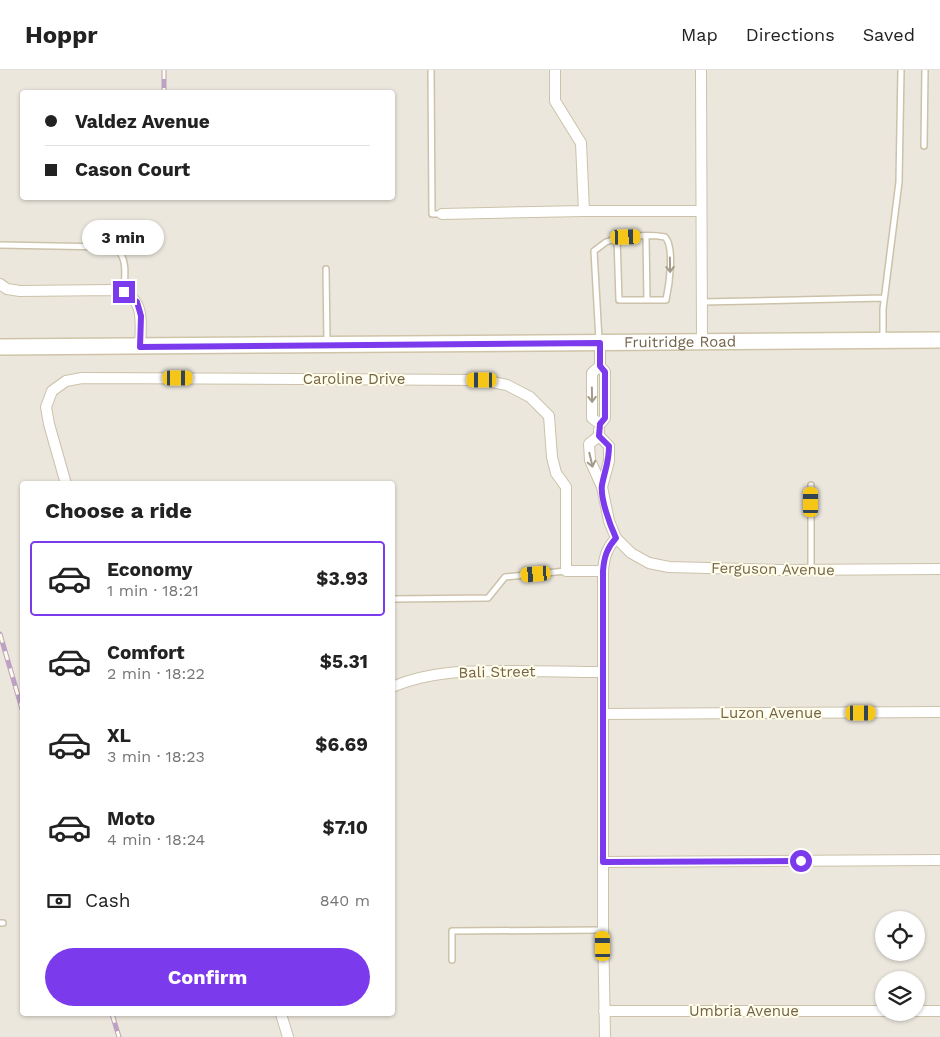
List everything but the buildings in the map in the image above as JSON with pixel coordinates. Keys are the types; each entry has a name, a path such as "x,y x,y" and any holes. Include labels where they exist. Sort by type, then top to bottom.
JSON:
{"main road":[{"name":"Fruitridge Road","path":"0,347 940,340"}],"street":[{"path":"555,70 555,101 581,143 584,211"},
{"path":"701,70 702,342"},
{"path":"442,214 701,211"},
{"path":"0,284 7,289 20,291 113,290 124,292 137,302 141,316 140,347"},
{"path":"600,343 600,366 605,372 605,418 600,424 599,436 589,444 590,460 602,487 609,522 616,538 608,547 604,558 603,571 603,930 605,1037"},
{"name":"Caroline Drive","path":"65,481 46,407 52,391 66,381 82,378 482,380 507,385 530,398 549,416 552,458 556,473 566,487 566,571"},
{"path":"599,436 609,446 609,461 602,487"},
{"name":"Ferguson Avenue","path":"616,538 631,553 649,563 670,568 940,569"},
{"path":"566,571 603,571"},
{"name":"Bali Street","path":"395,686 435,674 465,671 603,672"},
{"name":"Luzon Avenue","path":"603,714 940,712"},
{"path":"603,862 940,860"},
{"name":"Umbria Avenue","path":"604,1011 875,1011"},
{"path":"925,1011 940,1011"},
{"path":"282,1016 288,1037"}],"lane":[{"path":"432,70 432,214 442,214"},
{"path":"883,341 884,298 899,182 901,70"},
{"path":"924,146 925,70"},
{"path":"646,236 647,300"},
{"path":"600,343 594,251 606,242 617,238 665,237 670,245 670,275 666,300 619,300 617,238"},
{"path":"0,245 108,247 119,252 123,259 124,292"},
{"path":"326,269 327,345"},
{"path":"702,302 884,298"},
{"path":"811,485 811,570"},
{"path":"395,599 488,598 505,577 566,571"},
{"path":"452,960 452,931 603,930"}],"shaded area":[{"path":"0,70 940,70 940,1037 0,1037"}],"railway":[{"path":"164,70 164,90"},
{"path":"0,634 20,702"},
{"path":"113,1016 119,1037"}],"route":[{"path":"124,292 137,302 141,316 140,347 600,343 600,366 605,372 605,418 600,424 599,436 609,446 609,461 602,487 609,522 616,538 608,547 604,558 603,571 603,862 801,861"}]}
